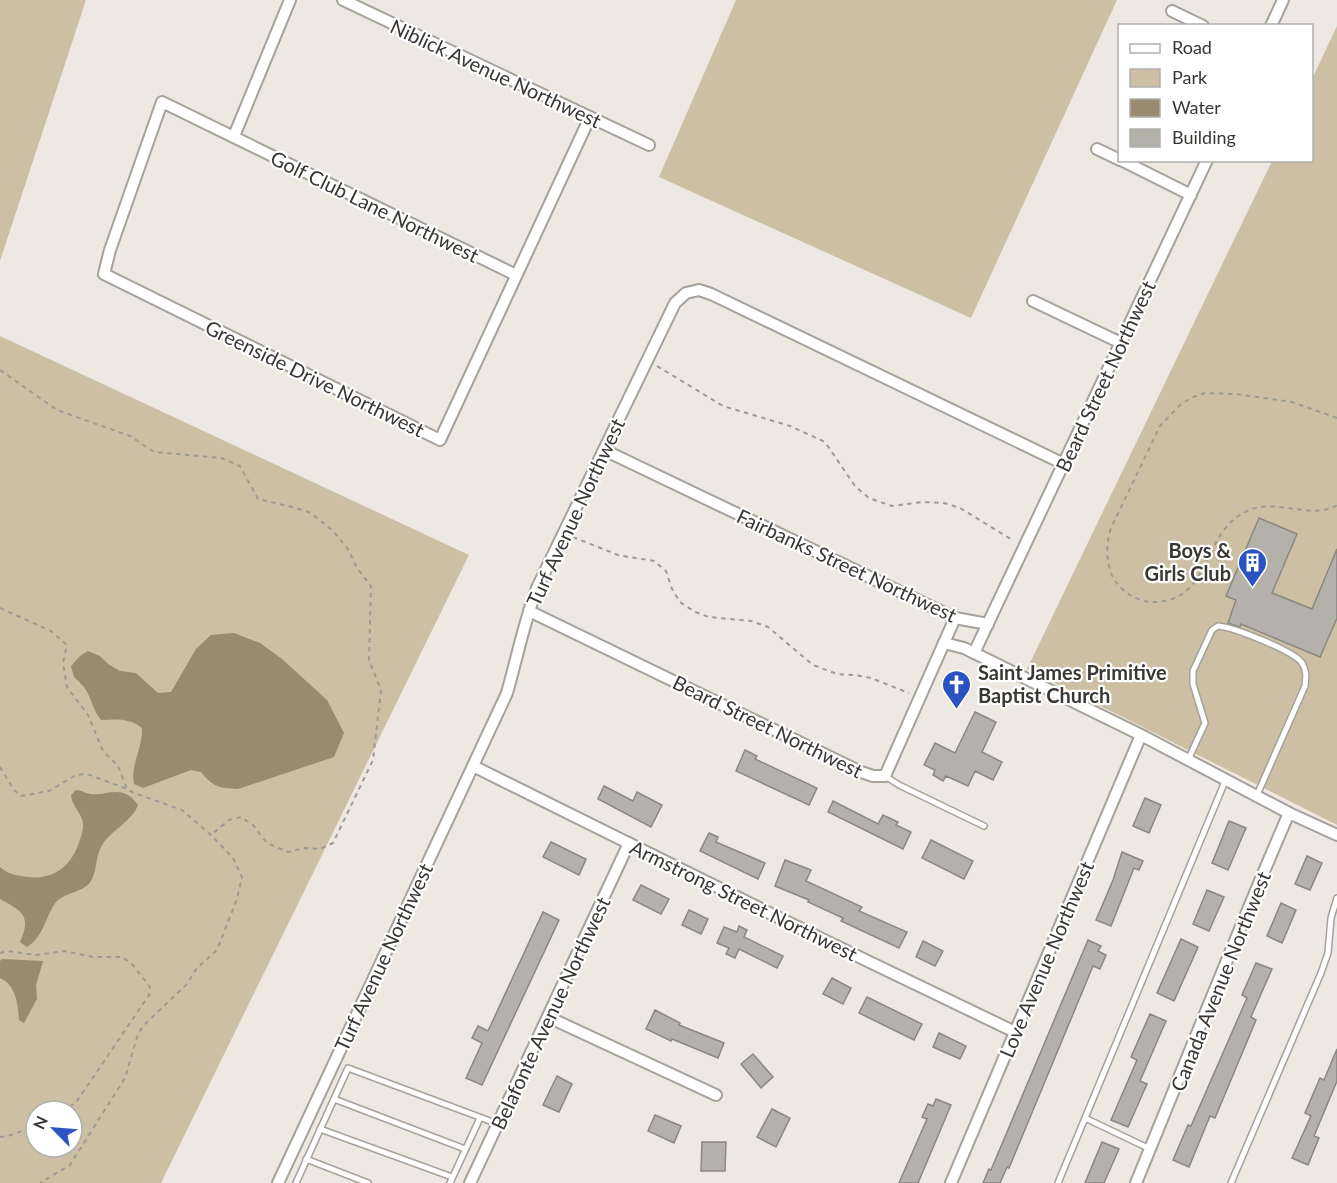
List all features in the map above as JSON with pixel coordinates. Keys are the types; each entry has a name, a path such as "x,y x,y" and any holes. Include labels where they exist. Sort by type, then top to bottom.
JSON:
{"street":[{"path":"234,136 290,0"},
{"name":"Niblick Avenue Northwest","path":"343,0 649,145"},
{"path":"1272,24 1283,0"},
{"path":"1172,11 1199,24"},
{"name":"Greenside Drive Northwest","path":"234,136 162,102 110,250 104,274 440,440 590,117"},
{"name":"Golf Club Lane Northwest","path":"234,136 516,275"},
{"path":"1097,149 1118,159"},
{"path":"1124,162 1191,195"},
{"name":"Beard Street Northwest","path":"988,624 1206,162"},
{"name":"Turf Avenue Northwest","path":"278,1183 507,693 537,588 675,303 686,293 699,290 1064,464"},
{"path":"1034,302 1121,343"},
{"name":"Fairbanks Street Northwest","path":"604,450 955,618 988,624"},
{"name":"Beard Street Northwest","path":"529,611 873,776 885,776 955,618"},
{"path":"974,653 988,624"},
{"path":"945,643 974,653 1141,735 1289,813 1337,835"},
{"name":"Love Avenue Northwest","path":"951,1183 1141,735"},
{"name":"Armstrong Street Northwest","path":"473,766 1015,1032"},
{"name":"Canada Avenue Northwest","path":"1136,1183 1226,959 1289,813"},
{"name":"Belafonte Avenue Northwest","path":"470,1183 629,843"},
{"path":"548,1017 716,1095"}],"lane":[{"path":"1188,760 1206,723 1193,684 1193,671 1212,630 1218,626 1237,630 1292,654 1301,662 1306,673 1305,686 1257,795"},
{"path":"885,776 984,826"},
{"path":"1058,1183 1226,779"},
{"path":"1231,1183 1321,973 1328,953 1331,918 1337,898"},
{"path":"333,1064 498,1124"},
{"path":"296,1183 348,1068"},
{"path":"334,1100 465,1149"},
{"path":"320,1129 451,1180 480,1118"},
{"path":"1085,1118 1150,1149"},
{"path":"306,1159 368,1183"}],"path":[{"path":"646,360 723,406 790,426 825,442 855,486 869,498 892,506 922,502 944,503 960,508 1024,546"},
{"path":"0,370 57,410 130,436 154,452 221,458 240,466 258,499 311,513 333,531 348,549 357,568 371,586 369,660 381,690 373,760 333,843 320,849 305,848 288,852 267,843 253,825 241,817 229,820 212,835"},
{"path":"1337,418 1292,402 1222,393 1205,393 1192,397 1181,404 1160,426 1111,528 1107,542 1107,559 1112,575 1126,593 1138,600 1148,602 1169,600 1180,597 1191,588 1221,532 1245,512 1255,507 1265,506 1326,511 1337,505"},
{"path":"564,533 618,555 654,561 666,572 680,602 695,612 752,621 768,627 813,665 837,675 871,678 920,698"},
{"path":"0,608 51,631 67,645 63,663 67,687 88,715 103,751 118,766 127,789"},
{"path":"0,767 14,790 21,796 50,791 76,775 87,774 127,789 134,794 182,810 212,835 232,858 242,877 237,899 217,950 197,968 186,985 143,1026 138,1034 125,1078 69,1165 40,1183"},
{"path":"0,953 7,951 36,955 64,951 93,957 122,957 132,964 150,987 149,995 78,1099"},
{"path":"0,1137 24,1130"}],"green space":[{"path":"0,0 86,0 0,261"},
{"path":"736,0 1117,0 971,318 659,177"},
{"path":"1337,26 1337,825 1027,669 1272,162 1313,162 1313,77"},
{"path":"0,336 469,555 161,1183 0,1183"}],"water":[{"path":"234,633 260,643 282,659 327,700 344,733 334,757 238,789 217,786 201,772 191,770 143,788 134,784 134,770 141,743 142,728 118,719 101,720 86,690 74,676 71,666 88,651 100,656 120,671 136,673 158,693 171,692 196,649 211,635"},
{"path":"76,790 90,794 121,792 127,794 138,805 128,820 104,842 91,881 83,888 58,900 40,934 27,947 20,942 25,926 23,915 0,899 0,867 13,874 34,877 55,873 63,868 75,851 83,828 82,819 71,795"},
{"path":"2,959 43,961 36,985 37,999 24,1023 19,1020 13,990 0,978"}],"building":[{"name":"Boys & Girls Club","path":"1259,518 1297,534 1272,593 1312,609 1337,549 1337,618 1320,657 1241,624 1240,627 1228,623 1236,600 1226,596"},
{"path":"975,712 996,722 982,752 1002,762 993,780 975,771 968,786 946,776 943,781 933,775 935,770 924,765 935,743 955,753"},
{"path":"745,750 757,756 755,759 817,788 809,805 736,771"},
{"path":"604,786 633,801 637,792 662,805 651,827 598,799"},
{"path":"1145,798 1161,805 1149,833 1133,826"},
{"path":"833,801 878,824 883,815 898,822 896,825 911,832 903,849 828,812"},
{"path":"1229,821 1246,828 1228,870 1212,863"},
{"path":"709,833 718,837 716,842 765,863 758,879 700,851"},
{"path":"931,840 973,861 964,879 922,858"},
{"path":"551,842 586,859 579,875 543,857"},
{"path":"1122,852 1143,861 1139,870 1134,868 1111,926 1096,920"},
{"path":"1307,856 1322,863 1310,890 1295,884"},
{"path":"785,860 811,870 806,881 862,907 859,911 907,932 899,948 841,921 843,918 808,902 809,900 775,886"},
{"path":"641,885 669,899 661,914 633,900"},
{"path":"1207,890 1224,897 1209,931 1193,924"},
{"path":"1281,903 1296,910 1282,943 1267,936"},
{"path":"689,910 708,919 701,934 682,925"},
{"path":"543,912 559,920 482,1085 466,1078 482,1043 472,1038 478,1026 488,1031"},
{"path":"739,926 747,930 744,937 783,956 777,968 739,949 735,958 726,954 729,948 717,943 724,927 737,932"},
{"path":"1181,939 1198,947 1174,1001 1157,993"},
{"path":"1088,940 1101,946 1098,951 1106,955 1100,969 1093,966 1009,1168 1007,1167 1000,1183 983,1183 989,1169 991,1170"},
{"path":"923,941 943,951 935,966 916,957"},
{"path":"1256,963 1272,969 1251,1017 1256,1020 1215,1118 1210,1116 1189,1167 1173,1160 1188,1125 1191,1126 1247,998 1242,995"},
{"path":"832,978 851,988 843,1004 823,994"},
{"path":"867,997 922,1024 914,1040 859,1013"},
{"path":"655,1010 680,1023 679,1025 724,1043 718,1058 646,1029"},
{"path":"1150,1014 1166,1021 1140,1081 1147,1084 1128,1127 1111,1120 1137,1060 1131,1057"},
{"path":"939,1033 966,1046 960,1059 933,1047"},
{"path":"1337,1049 1337,1081 1314,1136 1319,1138 1308,1165 1292,1158 1311,1116 1305,1113 1320,1078 1324,1080"},
{"path":"753,1054 773,1077 761,1088 741,1064"},
{"path":"557,1076 572,1084 559,1112 543,1105"},
{"path":"936,1099 951,1105 918,1183 899,1183 927,1119 922,1117 928,1104 933,1106"},
{"path":"772,1109 790,1118 776,1147 757,1137"},
{"path":"655,1115 681,1126 674,1143 648,1131"},
{"path":"702,1142 726,1142 725,1171 701,1171"},
{"path":"1102,1142 1119,1149 1104,1183 1085,1183"}],"place":[{"name":"Boys & Girls Club","path":"1252,588"},
{"name":"Saint James Primitive Baptist Church","path":"957,710"}]}
